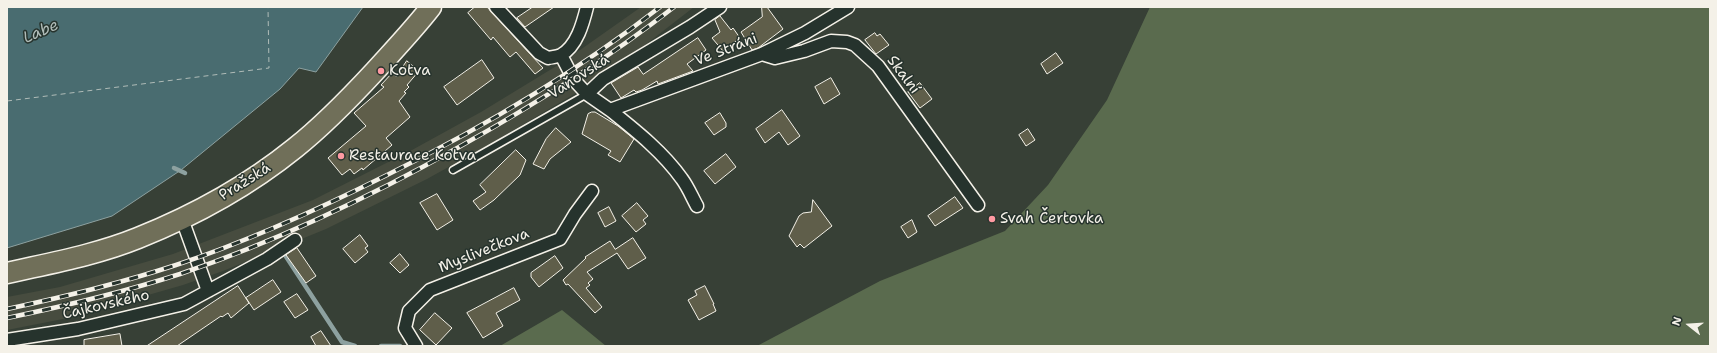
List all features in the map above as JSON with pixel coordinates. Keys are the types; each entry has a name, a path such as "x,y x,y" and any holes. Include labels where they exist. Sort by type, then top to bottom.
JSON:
{"main road":[{"name":"Pražská","path":"7,273 62,261 137,238 182,219 267,169 295,148 324,123 356,91 431,7"}],"street":[{"path":"496,7 539,53 548,58 561,55 569,48 583,23 587,7"},
{"name":"Vaňovská","path":"587,94 603,80 690,28 720,7"},
{"name":"Ve Stráni","path":"610,110 762,54 805,33 848,7"},
{"name":"Skalní","path":"762,54 775,58 804,51 831,41 847,42 855,45 878,66 978,205"},
{"path":"561,55 574,80 587,94 634,129 656,150 681,178 697,206"},
{"name":"Myslivečkova","path":"416,346 405,328 409,311 430,290 560,238 575,214 592,192"},
{"path":"182,219 208,291"},
{"name":"Čajkovského","path":"7,340 78,329 184,304 268,259 295,240"}],"lane":[{"name":"Vaňovská","path":"453,170 587,94"}],"shaded area":[{"path":"641,7 694,7 645,45 581,90 497,140 427,179 326,229 223,271 183,285 68,318 7,330 7,297 60,287 173,254 313,200 412,150 481,112 563,62"}],"green space":[{"path":"1150,7 1710,7 1710,346 757,346 880,281 1005,231 1048,185 1107,100"},
{"path":"562,310 606,346 500,346"}],"water":[{"name":"Labe","path":"7,7 363,7 316,72 299,68 280,89 181,170 112,216 7,248"}],"building":[{"path":"475,7 487,7 543,68 535,74 516,52 510,57 493,37 491,40 468,13"},
{"path":"533,7 554,7 525,27 517,18"},
{"path":"762,7 767,7 783,29 758,48 752,50 741,32 762,17"},
{"path":"720,16 731,30 733,28 740,38 723,51 712,38 720,32 715,20"},
{"path":"875,33 877,36 880,34 889,45 876,54 865,40"},
{"path":"698,38 706,50 687,64 693,71 658,84 657,81 642,90 636,92 634,90 621,98 611,83 638,67 643,74"},
{"path":"1056,53 1063,63 1047,74 1041,64"},
{"path":"482,60 494,78 457,105 444,87"},
{"path":"407,61 419,71 407,85 409,87 404,92 406,93 399,101 410,117 386,138 392,145 363,170 362,168 354,174 350,169 342,175 328,158 366,126 354,113 384,87 381,85 392,73 396,76"},
{"path":"831,78 840,94 824,104 815,87"},
{"path":"920,83 932,99 920,108 908,92"},
{"path":"782,110 800,136 788,145 779,132 765,143 756,129"},
{"path":"595,112 618,126 634,139 620,162 608,155 611,151 582,134 588,114"},
{"path":"720,113 726,123 726,127 714,135 705,123"},
{"path":"556,128 571,142 550,159 544,169 533,164 546,139"},
{"path":"1028,129 1035,140 1026,146 1019,135"},
{"path":"516,150 526,160 520,175 494,200 480,210 473,201 486,192 480,185"},
{"path":"726,154 736,167 715,184 704,171"},
{"path":"437,194 453,220 437,230 420,203"},
{"path":"955,197 963,208 935,226 928,216"},
{"path":"813,200 832,226 804,248 800,244 797,247 789,236 799,216 803,213 811,212"},
{"path":"637,203 648,216 643,220 646,224 636,232 622,216"},
{"path":"609,207 616,221 605,227 598,213"},
{"path":"912,220 917,232 908,238 901,227"},
{"path":"360,235 368,246 365,248 368,252 355,263 343,249"},
{"path":"633,238 646,258 628,269 617,253 587,272 593,279 588,283 590,285 586,288 602,307 595,313 568,284 566,285 563,280 586,258 585,257 610,241 615,249"},
{"path":"297,248 316,276 306,283 286,255"},
{"path":"400,254 409,265 400,273 390,263"},
{"path":"555,256 563,268 539,287 531,277 531,273"},
{"path":"273,280 281,292 254,310 246,298"},
{"path":"238,286 249,303 231,318 228,313 222,317 221,316 177,346 147,346"},
{"path":"705,286 716,311 699,320 688,300 697,295 695,291"},
{"path":"514,288 520,300 496,313 503,326 483,338 467,313"},
{"path":"297,294 308,310 295,318 284,302"},
{"path":"435,313 452,328 436,345 420,330"},
{"path":"321,331 331,346 316,346 311,337"},
{"path":"120,334 122,346 84,346 84,340"}],"waterway":[{"path":"174,168 185,173"},
{"path":"285,255 342,342 355,346"},
{"path":"381,346 400,346"}],"ferry route":[{"path":"7,101 269,68 268,7"}],"railway":[{"path":"7,309 50,300 134,278 176,265 230,246 310,212 423,157 494,118 562,77 660,7"},
{"path":"7,318 51,309 138,287 180,274 252,247 322,217 392,183 515,115 596,64 674,7"}],"place":[{"name":"Kotva","path":"381,71"},
{"name":"Restaurace Kotva","path":"341,156"},
{"name":"Svah Čertovka","path":"992,219"}]}
